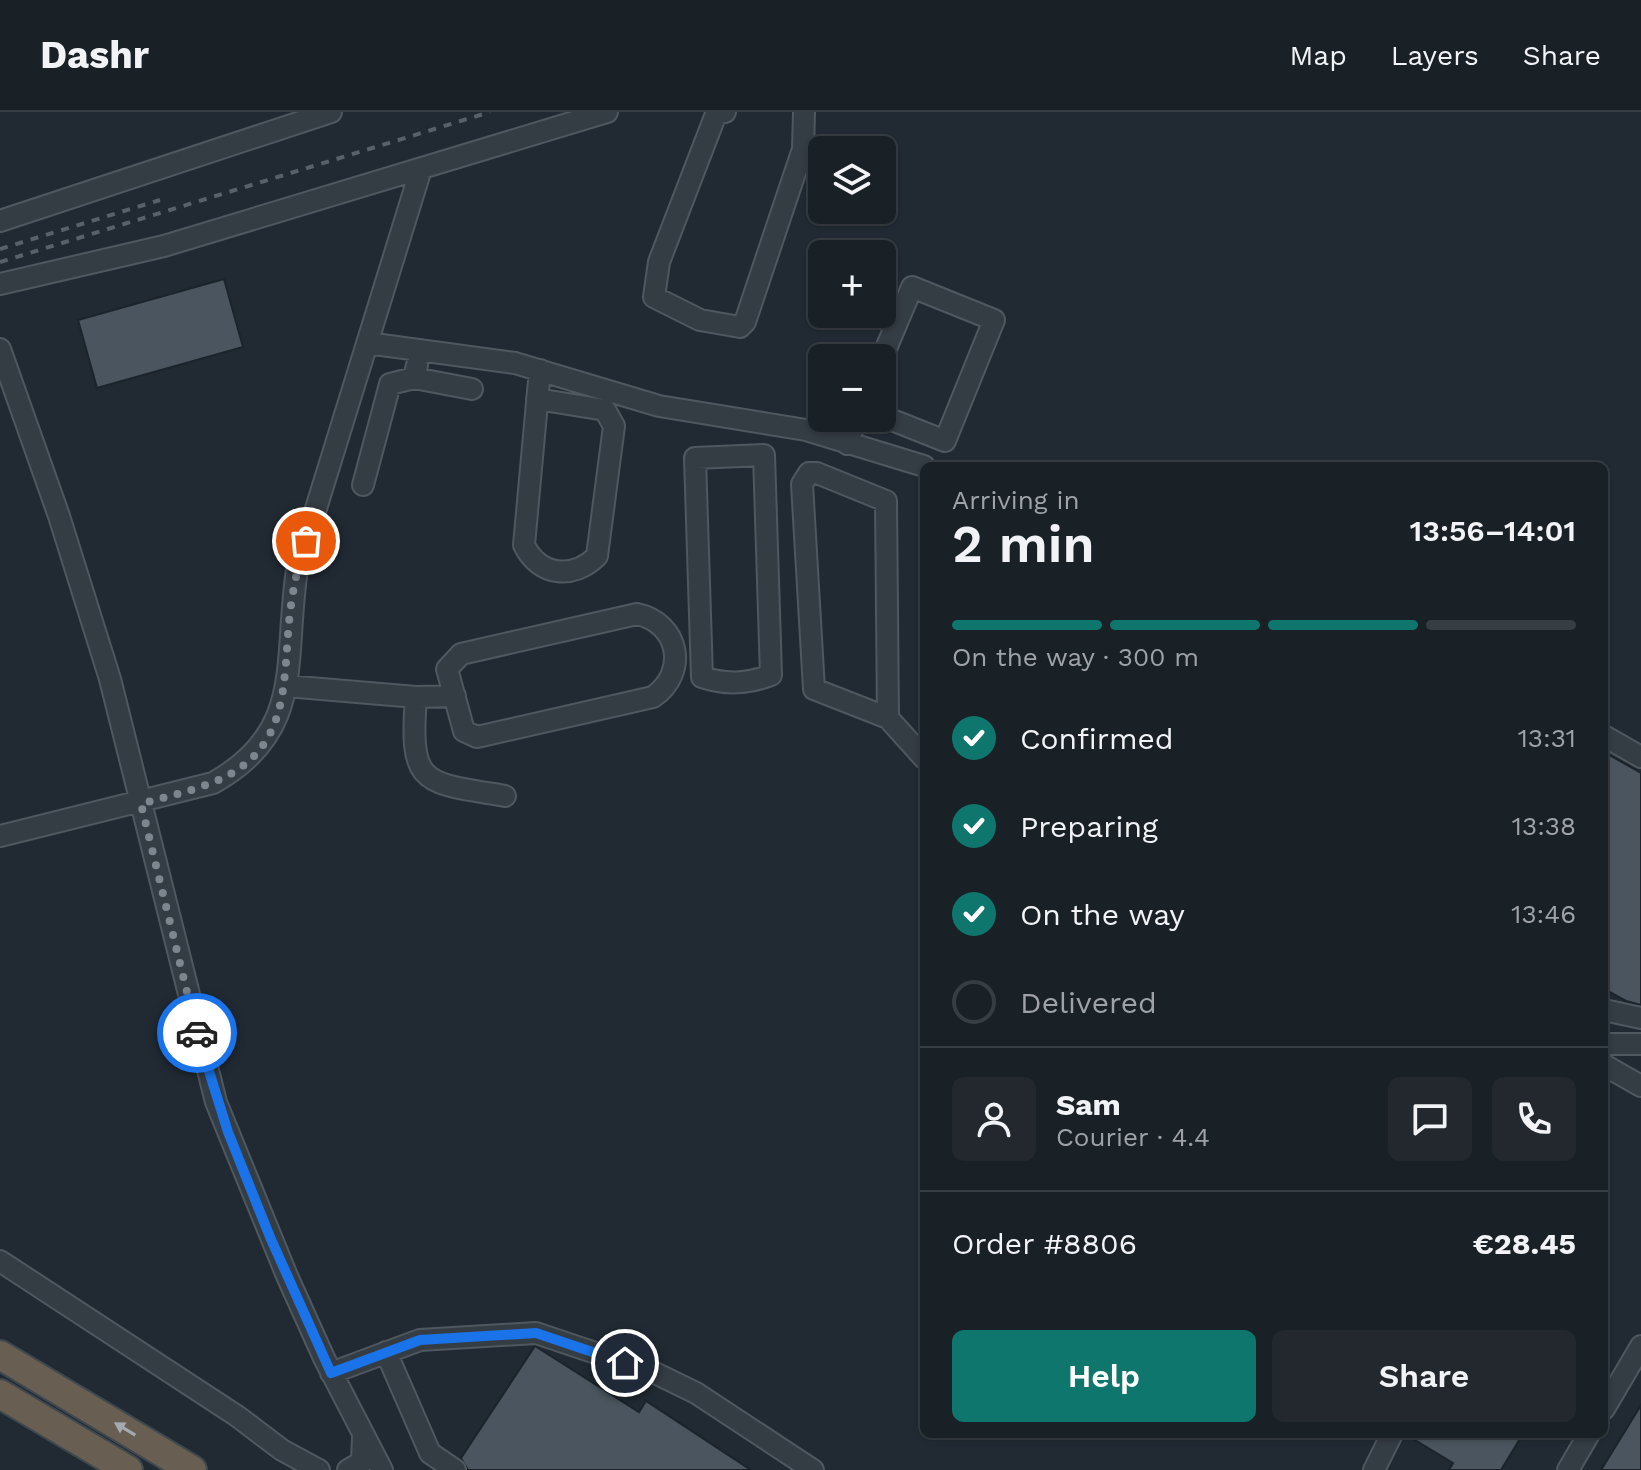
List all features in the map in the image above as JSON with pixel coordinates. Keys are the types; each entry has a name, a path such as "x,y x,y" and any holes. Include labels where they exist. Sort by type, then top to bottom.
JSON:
{"highway":[{"path":"0,1355 192,1470"},
{"path":"0,1394 128,1470"}],"street":[{"path":"0,221 275,120 331,112"},
{"path":"0,284 164,246 607,112"},
{"path":"725,112 716,114 665,247 654,297 700,320 740,327 745,322 803,149 804,112"},
{"path":"0,836 141,804 213,783 237,770 261,748 278,719 286,686 290,615 297,570 421,169"},
{"path":"888,344 912,287 994,320 945,441 896,422"},
{"path":"367,343 540,370 659,406 728,419 768,422 920,465"},
{"path":"0,349 79,576 120,714 216,1102 270,1237 331,1373 382,1470"},
{"path":"414,378 420,349"},
{"path":"537,399 605,410 614,426 597,556 575,571 557,572 540,566 524,545 537,399 540,370"},
{"path":"363,485 390,384 414,378 472,389"},
{"path":"728,419 728,456"},
{"path":"847,444 852,432"},
{"path":"764,455 771,659 771,675 735,683 702,677 695,458 728,456 764,455"},
{"path":"888,718 886,501 817,473 809,473 802,484 814,689 888,718 920,754"},
{"path":"637,614 660,624 675,646 673,675 653,697 507,731 470,736 464,731 455,696 447,669 461,654 637,614"},
{"path":"286,686 416,697 455,696"},
{"path":"416,697 412,746 417,764 445,786 505,796"},
{"path":"1608,738 1641,757"},
{"path":"1608,1011 1641,1018"},
{"path":"1608,1044 1641,1044"},
{"path":"1608,1067 1641,1086"},
{"path":"0,1261 237,1416 282,1450 315,1468 337,1470"},
{"path":"331,1373 420,1340 536,1333 655,1373 696,1393 813,1470"},
{"path":"1608,1402 1641,1346"},
{"path":"386,1352 430,1453 455,1470"},
{"path":"348,1470 362,1462 365,1444 362,1433"},
{"path":"1374,1470 1390,1438"},
{"path":"1568,1470 1587,1438"}],"building":[{"path":"224,279 243,347 97,388 78,320"},
{"path":"1608,754 1641,773 1641,1005 1608,991"},
{"path":"535,1346 639,1412 646,1401 751,1470 468,1470 461,1458"},
{"path":"1641,1405 1641,1470 1601,1470"},
{"path":"1412,1438 1521,1438 1501,1470 1449,1470 1453,1463"}],"railway":[{"path":"0,262 490,112"},
{"path":"0,249 160,200"}],"way so far":[{"path":"197,1033 179,949 141,804 213,783 237,770 261,748 278,719 286,686 290,615 297,570 306,541"}],"route":[{"path":"197,1033 216,1102 270,1237 331,1373 420,1340 536,1333 625,1363"}]}
